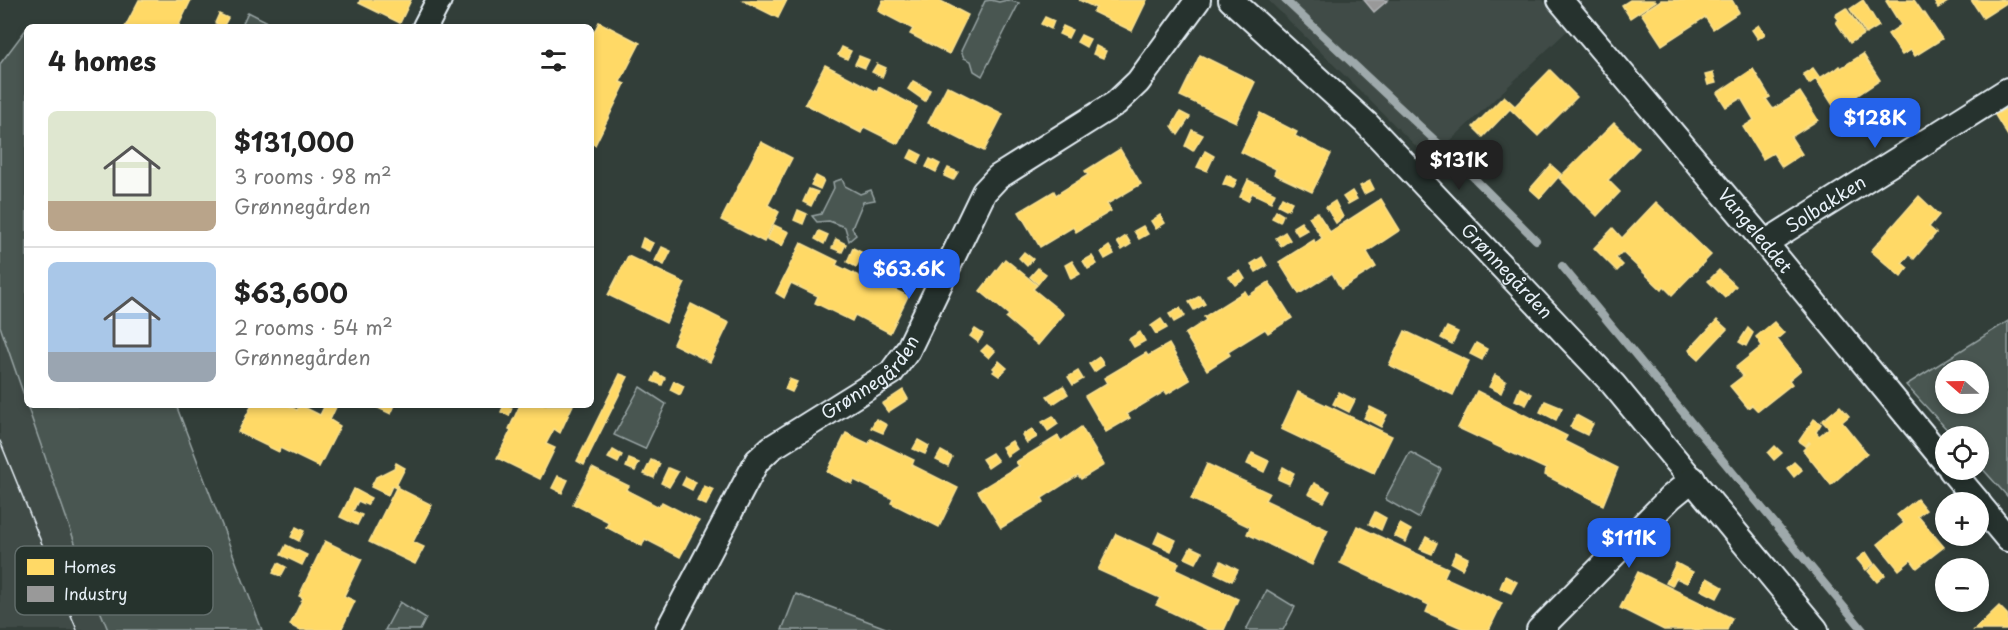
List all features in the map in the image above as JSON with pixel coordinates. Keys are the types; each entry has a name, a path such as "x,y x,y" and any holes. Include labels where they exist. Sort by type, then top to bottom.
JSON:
{"street":[{"path":"426,24 438,0"},
{"name":"Grønnegården","path":"668,630 757,461 771,448 891,373 908,350 984,192 998,177 1116,103 1138,82 1198,0"},
{"name":"Grønnegården","path":"1232,0 1366,123 1613,384 1816,630"},
{"name":"Vangeleddet","path":"1563,1 1935,450"},
{"name":"Solbakken","path":"1765,243 2008,90"},
{"path":"1539,630 1671,497 1693,479"},
{"path":"1959,480 1969,492"},
{"path":"1989,516 2008,539"}],"shaded area":[{"path":"1268,0 1543,0 1567,31 1430,160"},
{"path":"985,1 1019,3 982,76 974,71 971,61 964,58 961,51"},
{"path":"248,12 266,21 264,24 242,24"},
{"path":"24,32 24,395 0,326 0,64"},
{"path":"842,179 845,186 860,194 871,190 875,200 863,202 852,228 856,235 849,241 845,227 829,221 817,222 812,216 821,214 834,188 833,182"},
{"path":"2008,321 2008,497 1989,476 1989,426 1944,426 1906,385 1935,367 1935,414 1989,414 1989,360 1946,360"},
{"path":"0,326 24,395 24,408 28,408 76,546 15,546 15,615 102,615 108,630 0,630"},
{"path":"640,387 666,404 645,449 614,435"},
{"path":"28,408 177,408 262,630 108,630 102,615 213,615 213,546 76,546"},
{"path":"1410,452 1441,469 1418,518 1385,499"},
{"path":"1267,590 1295,607 1283,630 1246,630"},
{"path":"796,594 891,630 782,630"},
{"path":"400,602 426,618 420,630 385,630"}],"building: Homes":[{"path":"139,0 191,0 179,24 127,24"},
{"path":"360,0 411,0 400,23 359,3"},
{"path":"742,0 787,0 778,18"},
{"path":"883,0 939,0 968,15 949,54 910,34 913,29 878,11"},
{"path":"1079,0 1147,0 1132,31 1093,12 1096,8"},
{"path":"1630,0 1656,1 1630,18 1622,5"},
{"path":"1661,0 1732,0 1739,12 1713,29 1705,17 1662,45 1641,13"},
{"path":"1863,0 1879,26 1866,34 1850,9"},
{"path":"1887,0 1914,0 1942,39 1915,56 1911,50 1902,55 1888,34 1901,25"},
{"path":"1933,0 1951,0 1938,8"},
{"path":"1971,0 2008,0 2008,2 1983,18"},
{"path":"1846,8 1864,34 1850,43 1836,22 1839,20 1835,15"},
{"path":"219,14 228,18 225,24 215,23"},
{"path":"1045,17 1054,21 1051,29 1041,24"},
{"path":"599,22 640,43 620,82 625,84 595,145 594,144 594,32"},
{"path":"1759,25 1765,34 1758,39 1752,30"},
{"path":"1063,26 1072,30 1068,38 1059,34"},
{"path":"1081,35 1090,39 1086,47 1077,42"},
{"path":"1096,46 1106,51 1103,58 1093,54"},
{"path":"842,47 851,51 847,59 838,55"},
{"path":"1863,54 1880,80 1836,110 1816,79 1809,84 1803,74 1813,68 1820,78"},
{"path":"1200,55 1255,82 1236,122 1180,96"},
{"path":"859,56 869,60 865,68 855,64"},
{"path":"877,64 886,68 882,77 872,72"},
{"path":"825,65 877,92 879,87 917,107 898,144 864,127 861,133 805,104"},
{"path":"1753,69 1770,97 1766,99 1773,109 1800,92 1818,120 1791,137 1802,154 1782,167 1773,153 1763,159 1743,127 1754,120 1741,98 1726,107 1717,93"},
{"path":"1550,70 1577,97 1538,136 1510,109 1483,137 1473,127 1504,96 1515,106"},
{"path":"1713,73 1716,83 1708,85 1705,75"},
{"path":"913,81 930,90 925,101 908,89"},
{"path":"947,86 1003,114 984,151 928,123"},
{"path":"2005,109 2008,114 2008,136 1995,115"},
{"path":"1180,112 1190,117 1178,135 1172,126"},
{"path":"1260,113 1297,132 1295,136 1331,154 1312,192 1274,174 1276,169 1241,152"},
{"path":"1614,123 1639,148 1608,180 1620,192 1597,216 1559,178"},
{"path":"1192,130 1203,135 1193,151 1185,146"},
{"path":"761,142 792,158 768,205 779,212 764,242 721,220"},
{"path":"1120,149 1141,184 1107,204 1111,211 1076,232 1073,227 1040,247 1019,212 1054,191 1056,195 1088,175 1085,171"},
{"path":"912,150 922,155 918,163 908,158"},
{"path":"1205,151 1214,156 1207,171 1197,167"},
{"path":"930,159 940,164 936,172 926,167"},
{"path":"1551,165 1561,174 1540,198 1530,189"},
{"path":"948,168 958,172 953,180 944,176"},
{"path":"1227,175 1237,180 1233,188 1223,184"},
{"path":"816,176 824,180 820,189 811,185"},
{"path":"1248,180 1275,193 1271,202 1252,193 1248,201 1240,197"},
{"path":"1370,181 1374,189 1364,194 1360,186"},
{"path":"809,189 818,192 811,206 803,202"},
{"path":"1352,191 1357,199 1348,204 1343,197"},
{"path":"1919,196 1939,215 1929,227 1936,233 1914,259 1909,255 1902,263 1908,268 1901,277 1871,251"},
{"path":"1282,197 1292,202 1288,210 1278,205"},
{"path":"1381,199 1400,230 1367,252 1376,267 1341,289 1332,273 1299,294 1279,262 1314,240 1315,243 1322,238 1309,217 1317,212 1330,232"},
{"path":"1335,201 1343,217 1336,223 1326,207"},
{"path":"1656,202 1711,255 1672,295 1664,287 1662,290 1622,252 1616,258 1623,265 1617,271 1594,248 1613,228 1622,238"},
{"path":"798,210 807,214 803,224 794,220"},
{"path":"1276,211 1283,215 1280,222 1272,218"},
{"path":"1160,215 1165,223 1156,229 1151,221"},
{"path":"1301,222 1307,230 1298,235 1293,227"},
{"path":"774,225 789,232 782,246 767,239"},
{"path":"1143,226 1148,234 1139,239 1134,231"},
{"path":"819,231 828,235 824,244 815,239"},
{"path":"1285,232 1290,240 1281,246 1276,238"},
{"path":"1126,236 1131,244 1122,250 1117,242"},
{"path":"643,238 653,243 649,251 640,247"},
{"path":"836,239 846,244 842,252 832,248"},
{"path":"801,243 838,261 836,265 908,296 890,333 855,315 852,321 815,303 818,296 791,283 784,298 776,293"},
{"path":"1109,246 1114,254 1105,259 1101,252"},
{"path":"662,247 671,251 664,265 655,261"},
{"path":"853,248 863,253 856,267 847,262"},
{"path":"1024,252 1033,259 1027,266 1019,258"},
{"path":"628,256 685,283 666,323 608,295"},
{"path":"1092,256 1097,264 1088,269 1083,261"},
{"path":"871,257 881,262 877,270 867,265"},
{"path":"1262,257 1267,266 1256,272 1251,264"},
{"path":"1005,259 1037,285 1033,289 1064,314 1038,345 1006,318 1009,315 980,291"},
{"path":"1072,261 1080,274 1071,279 1065,265"},
{"path":"888,265 898,270 894,278 884,274"},
{"path":"1038,268 1046,274 1038,284 1030,277"},
{"path":"1719,270 1736,286 1725,298 1708,281"},
{"path":"1240,271 1245,279 1235,285 1229,277"},
{"path":"907,274 916,279 912,287 903,283"},
{"path":"1269,282 1292,318 1268,333 1265,329 1228,352 1230,355 1207,370 1185,334 1206,320 1204,317 1245,291 1248,296"},
{"path":"1200,296 1205,304 1194,310 1189,302"},
{"path":"691,304 729,323 710,362 673,344"},
{"path":"1180,308 1185,316 1174,322 1169,314"},
{"path":"1161,319 1167,328 1156,334 1151,326"},
{"path":"1717,320 1727,329 1699,359 1689,350"},
{"path":"1774,322 1784,333 1777,339 1801,370 1789,380 1792,384 1758,411 1752,405 1748,408 1730,386 1743,376 1736,367 1762,346 1756,337"},
{"path":"1447,327 1458,332 1452,344 1441,338"},
{"path":"1748,328 1753,333 1746,346 1739,342"},
{"path":"975,329 983,334 978,342 970,336"},
{"path":"1405,331 1469,361 1453,395 1389,365"},
{"path":"1140,332 1145,341 1134,347 1129,339"},
{"path":"1476,343 1487,349 1482,360 1470,354"},
{"path":"1169,344 1190,380 1167,394 1165,391 1127,414 1130,418 1106,432 1085,396 1107,383 1104,378 1146,353 1148,356"},
{"path":"987,345 995,351 989,358 981,351"},
{"path":"1099,357 1104,365 1094,372 1089,364"},
{"path":"999,361 1007,368 999,376 993,372 995,370 993,368"},
{"path":"1078,371 1083,379 1073,385 1068,377"},
{"path":"656,373 665,378 662,385 652,381"},
{"path":"620,374 628,377 584,465 577,461"},
{"path":"1495,375 1506,381 1501,393 1489,387"},
{"path":"789,379 797,382 792,392 785,389"},
{"path":"674,381 684,386 680,395 670,390"},
{"path":"1063,386 1068,394 1053,404 1047,396"},
{"path":"1520,388 1532,394 1526,405 1515,400"},
{"path":"903,390 908,399 888,412 882,404"},
{"path":"1477,391 1567,436 1564,441 1618,468 1603,505 1545,475 1546,469 1458,428"},
{"path":"1298,392 1392,436 1374,473 1281,429"},
{"path":"1339,392 1355,400 1349,412 1333,404"},
{"path":"1545,401 1562,408 1556,420 1540,412"},
{"path":"1840,406 1849,416 1842,422 1867,453 1831,485 1803,450 1810,443 1806,446 1799,441 1814,419 1821,424 1816,432 1819,436 1829,428 1822,421"},
{"path":"1370,407 1387,415 1381,427 1364,418"},
{"path":"250,408 293,408 297,410 306,408 320,415 324,408 336,408 330,420 340,426 319,467 280,448 279,452 238,432"},
{"path":"378,408 394,408 391,414"},
{"path":"503,408 512,408 509,416 501,412"},
{"path":"519,408 572,408 560,433 554,429 546,444 555,448 540,479 497,458 511,430 509,429"},
{"path":"1576,415 1593,424 1587,435 1570,427"},
{"path":"1053,416 1058,424 1048,431 1042,422"},
{"path":"876,419 887,425 883,433 871,428"},
{"path":"1081,427 1104,465 1081,479 1078,475 1042,498 1044,502 1001,528 978,491 1019,466 1016,462 1058,436 1061,441"},
{"path":"1032,429 1037,437 1027,443 1022,435"},
{"path":"846,433 869,444 871,439 914,460 912,465 958,488 939,527 891,503 893,499 854,480 852,484 827,472"},
{"path":"918,440 929,446 925,454 913,449"},
{"path":"1012,441 1017,449 1007,456 1002,447"},
{"path":"1775,446 1782,453 1774,460 1768,453"},
{"path":"613,450 622,455 618,463 608,458"},
{"path":"941,451 952,457 948,466 936,460"},
{"path":"992,453 998,461 988,468 982,459"},
{"path":"1252,453 1269,461 1264,472 1247,464"},
{"path":"629,459 639,463 635,471 626,467"},
{"path":"651,460 660,464 654,478 644,474"},
{"path":"1794,462 1802,470 1794,477 1787,468"},
{"path":"396,463 405,468 397,484 398,488 432,505 413,542 424,547 415,564 369,542 396,488 392,486 388,495 371,487 376,477 394,468"},
{"path":"1207,464 1269,493 1265,500 1328,530 1312,565 1247,534 1250,527 1191,499"},
{"path":"1283,467 1294,473 1289,484 1278,479"},
{"path":"592,468 629,486 626,490 659,507 662,502 699,521 680,557 645,539 642,546 606,527 609,522 573,504"},
{"path":"668,468 678,472 669,487 661,483"},
{"path":"558,476 568,480 562,493 552,488"},
{"path":"686,477 696,482 692,490 682,485"},
{"path":"1314,483 1330,491 1324,502 1308,494"},
{"path":"704,486 714,490 706,505 697,501"},
{"path":"354,489 371,498 367,505 358,501 353,511 362,515 357,525 340,517"},
{"path":"1917,499 1926,510 1918,516 1935,536 1935,546 1944,547 1917,568 1911,560 1899,570 1878,544 1904,523 1897,515"},
{"path":"1375,512 1386,518 1381,530 1369,524"},
{"path":"1400,524 1411,530 1406,542 1394,536"},
{"path":"1357,526 1448,568 1444,577 1502,603 1489,630 1466,630 1426,612 1429,605 1340,563"},
{"path":"296,527 304,531 299,541 291,537"},
{"path":"1159,532 1176,540 1171,551 1154,543"},
{"path":"1116,534 1179,563 1176,570 1238,599 1224,630 1208,630 1156,605 1160,598 1098,570"},
{"path":"1426,537 1437,543 1432,554 1420,549"},
{"path":"325,541 362,559 344,596 355,601 341,630 299,630 290,625 303,598 299,596"},
{"path":"286,545 307,555 302,565 281,555"},
{"path":"1191,547 1202,552 1196,563 1185,558"},
{"path":"1456,552 1468,558 1462,569 1451,563"},
{"path":"1866,552 1874,564 1866,570 1857,559"},
{"path":"1221,561 1238,570 1232,581 1215,573"},
{"path":"278,563 286,567 281,576 273,573"},
{"path":"1676,563 1693,572 1687,583 1676,578 1672,586 1666,583"},
{"path":"1876,564 1885,575 1877,582 1868,571"},
{"path":"1638,572 1732,618 1727,630 1664,630 1620,608"},
{"path":"1505,576 1517,582 1511,593 1500,588"},
{"path":"1707,578 1723,587 1717,598 1701,590"},
{"path":"1999,606 2008,615 2008,630 1974,630"}],"building: Industry":[{"path":"1364,0 1388,0 1374,12"}],"waterway":[{"path":"1285,0 1457,161 1536,240"},
{"path":"1562,266 1863,630"}],"tram line":[{"path":"0,441 43,546"},
{"path":"71,615 77,630"}]}
